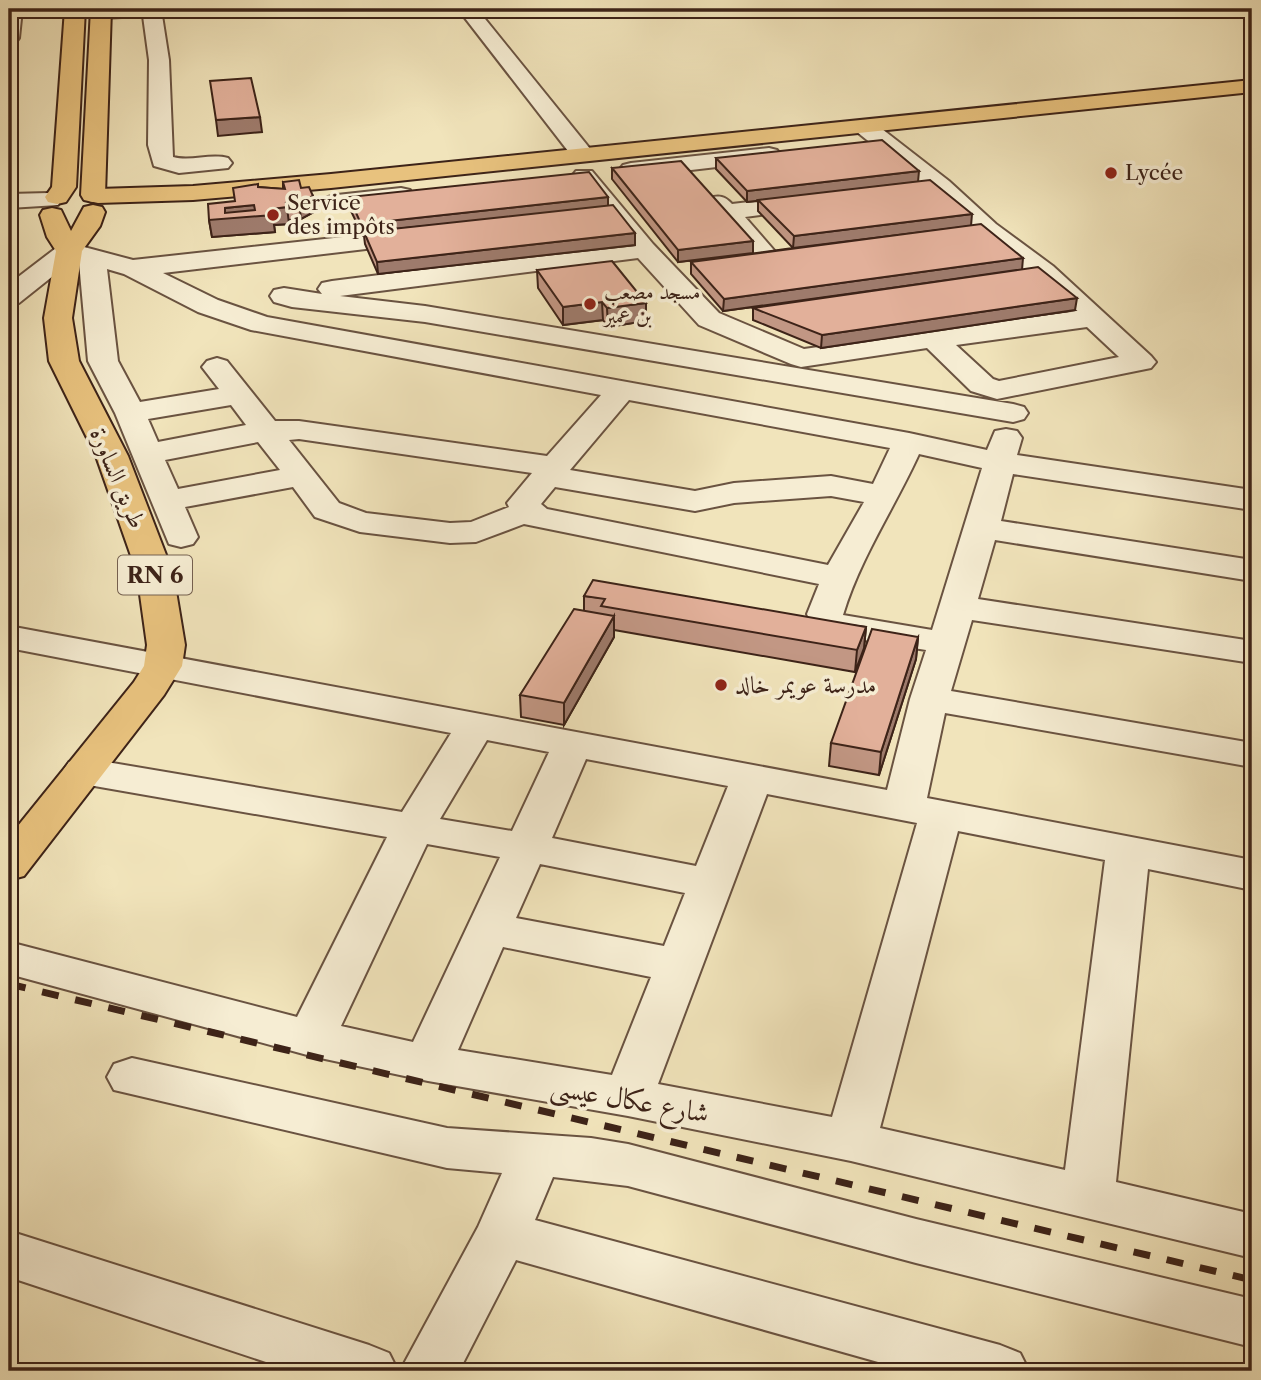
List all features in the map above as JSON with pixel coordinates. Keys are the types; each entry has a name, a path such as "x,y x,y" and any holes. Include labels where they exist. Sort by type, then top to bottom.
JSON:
{"main road":[{"path":"51,206 65,187 75,9"},
{"name":"RN 6","path":"81,255 87,226 96,203 101,11"},
{"path":"874,135 1252,86"},
{"path":"51,206 193,193 334,192"},
{"path":"51,206 60,237 81,255"},
{"name":"طريق الساورة","path":"81,255 58,318 64,361 112,456 155,573 166,645 163,666"},
{"path":"9,866 150,687 163,666"}],"street":[{"path":"101,11 152,9 159,60 159,145 162,161 179,166 220,163"},
{"path":"467,9 644,249 677,270 709,319 801,358 1091,318"},
{"path":"288,297 425,314 1006,402 1141,362 1044,272 926,188 874,135 334,192 347,245 366,284"},
{"path":"675,156 726,212 753,258 793,253"},
{"path":"726,212 833,199"},
{"path":"9,201 51,206"},
{"path":"9,211 51,206"},
{"path":"589,216 616,213"},
{"path":"959,232 987,229"},
{"path":"133,268 441,234"},
{"path":"208,306 644,249"},
{"path":"81,255 104,352 103,361 130,414 181,537"},
{"path":"9,297 81,255 133,268 208,306 261,324 909,442 998,462 1252,500"},
{"path":"1004,277 1044,272"},
{"path":"261,324 288,297"},
{"path":"709,319 763,312"},
{"path":"384,347 425,314"},
{"path":"933,339 982,386 1006,402"},
{"path":"217,368 327,510 360,522 417,530 476,532 527,511"},
{"path":"622,390 524,503 527,511 536,517 839,578"},
{"path":"130,414 238,395"},
{"path":"851,1140 923,810 929,699 982,528 998,462 1006,402"},
{"path":"147,454 266,432 299,430 552,471 695,501 734,493 831,486 884,496"},
{"path":"909,442 884,496 839,578 825,614 826,620 833,624 946,642"},
{"path":"166,501 300,476"},
{"path":"666,543 695,501"},
{"path":"982,528 1252,571"},
{"path":"957,607 1252,652"},
{"path":"9,637 923,810 1252,876"},
{"path":"929,699 1252,755"},
{"path":"311,1038 413,828 476,725"},
{"path":"428,1063 573,744"},
{"path":"83,771 525,847 710,883"},
{"path":"628,1097 752,778"},
{"path":"1088,1196 1128,851"},
{"path":"490,929 680,966"},
{"name":"شارع عكال عيسى","path":"9,958 311,1038 428,1063 628,1097 851,1140 1252,1236"},
{"path":"132,1077 447,1148 628,1165 916,1241 1252,1323"},
{"path":"429,1371 502,1234 536,1155"},
{"path":"502,1234 1000,1371"},
{"path":"9,1254 369,1371"}],"building":[{"path":"251,78 260,117 216,120 210,81"},
{"path":"882,140 919,171 747,191 716,158"},
{"path":"681,161 753,241 678,250 612,168"},
{"path":"589,172 608,197 361,224 349,197"},
{"path":"299,180 301,188 309,187 313,196 299,202 286,203 287,207 271,209 273,215 209,220 208,204 235,201 233,188 258,184 258,187 285,189 283,182","holes":["254,205 255,210 225,213 225,208"]},
{"path":"930,180 972,214 794,236 758,200"},
{"path":"613,205 635,233 377,262 364,232"},
{"path":"981,224 1023,258 724,299 691,262"},
{"path":"612,261 646,303 607,308 602,302 563,307 537,270"},
{"path":"1038,267 1077,298 822,335 753,308"},
{"path":"593,580 866,627 857,650 601,606 605,599 584,596"},
{"path":"574,609 614,616 564,703 520,695"},
{"path":"872,629 918,637 881,752 831,743"}],"railway":[{"path":"9,984 1252,1280"}],"place":[{"name":"Lycée","path":"1111,173"},
{"name":"Service des impôts","path":"273,215"},
{"name":"مسجد مصعب بن عمير","path":"590,304"},
{"name":"مدرسة عويمر خالد","path":"721,685"}]}
